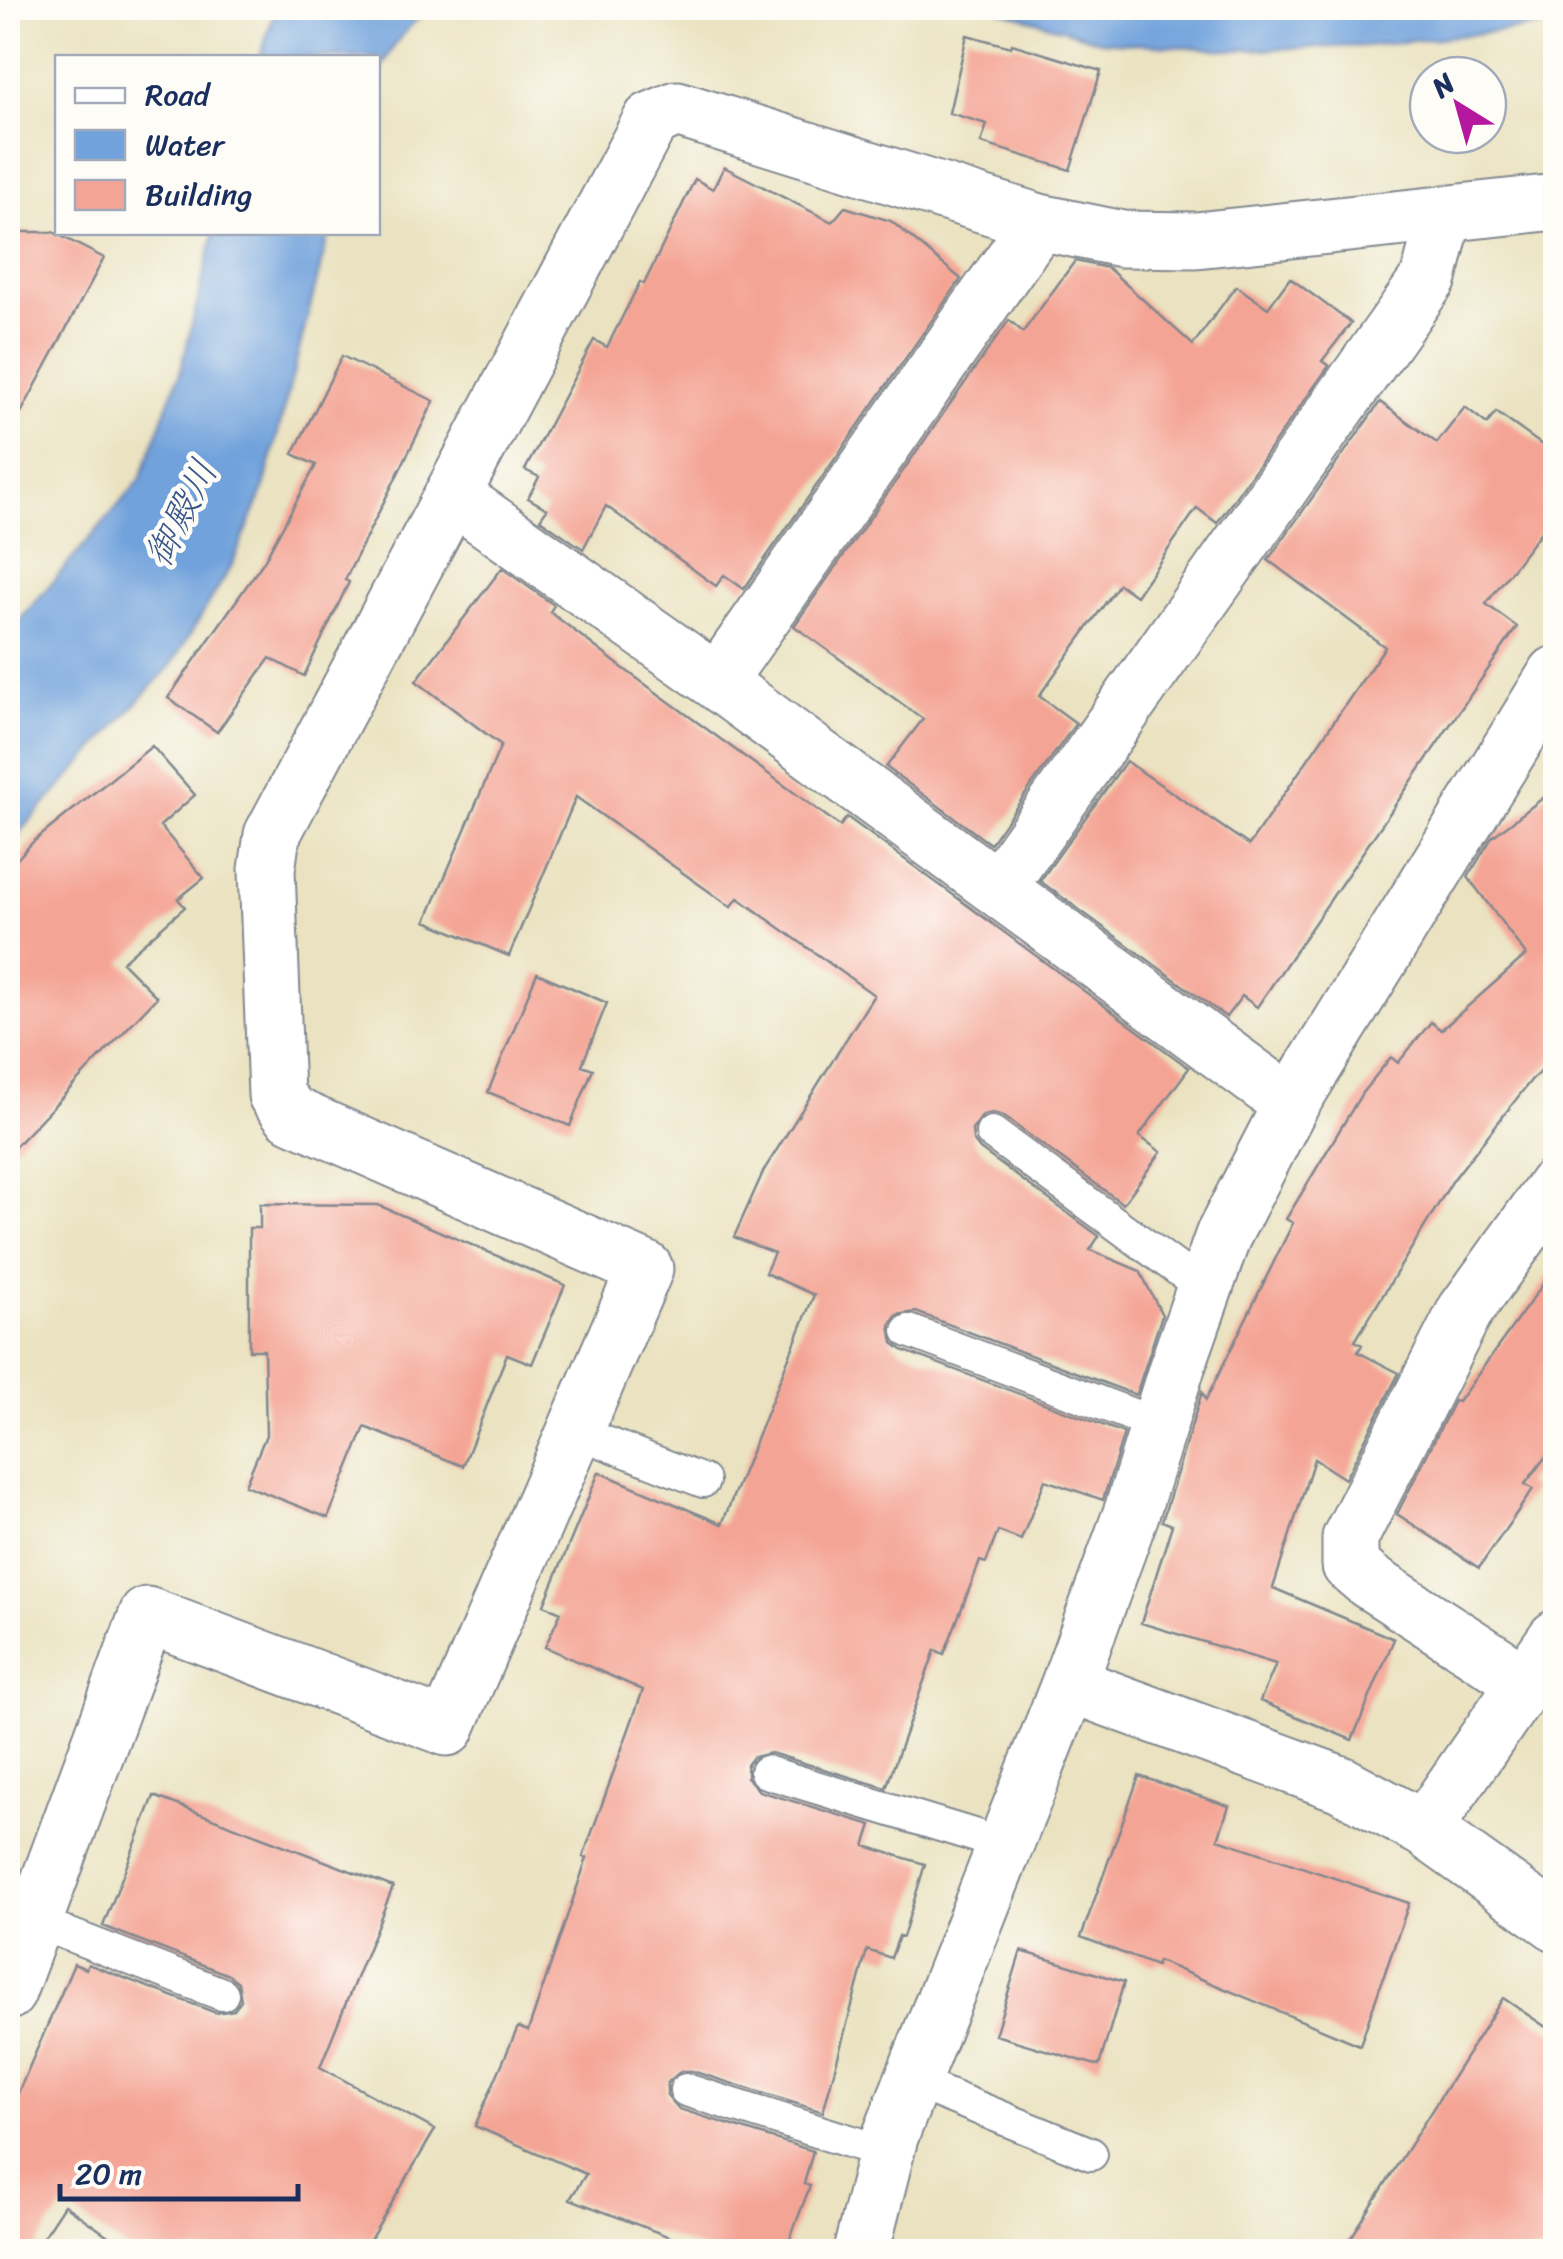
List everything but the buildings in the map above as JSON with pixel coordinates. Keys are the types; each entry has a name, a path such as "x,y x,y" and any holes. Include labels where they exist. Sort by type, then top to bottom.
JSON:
{"street":[{"path":"8,1992 148,1614 447,1728 645,1270 291,1114 276,1095 267,870 272,835 651,120 677,109 1039,222 1122,238 1196,240 1556,202"},
{"path":"998,886 1429,278 1444,213"},
{"path":"718,682 1039,222"},
{"path":"452,495 718,682 1291,1104"},
{"path":"861,2252 886,2153 1069,1684 1132,1511 1223,1236 1291,1104 1556,674"},
{"path":"1525,1682 1369,1581 1350,1564 1350,1538 1465,1311 1556,1185"},
{"path":"1424,1828 1556,1638"},
{"path":"1069,1684 1341,1784 1424,1828 1556,1923"}],"lane":[{"path":"992,1133 1205,1290"},
{"path":"910,1331 1159,1425"},
{"path":"576,1431 703,1481"},
{"path":"766,1772 1006,1845"},
{"path":"34,1921 222,1994"},
{"path":"912,2081 1091,2154"},
{"path":"686,2090 886,2153"}],"water":[{"path":"276,8 432,8 400,38 380,73 380,55 261,55"},
{"path":"993,8 1555,8 1556,25 1366,46 1230,50 1102,41"},
{"name":"御殿川","path":"214,235 328,235 263,491 232,565 172,664 8,845 8,634 140,480 181,370"}]}
